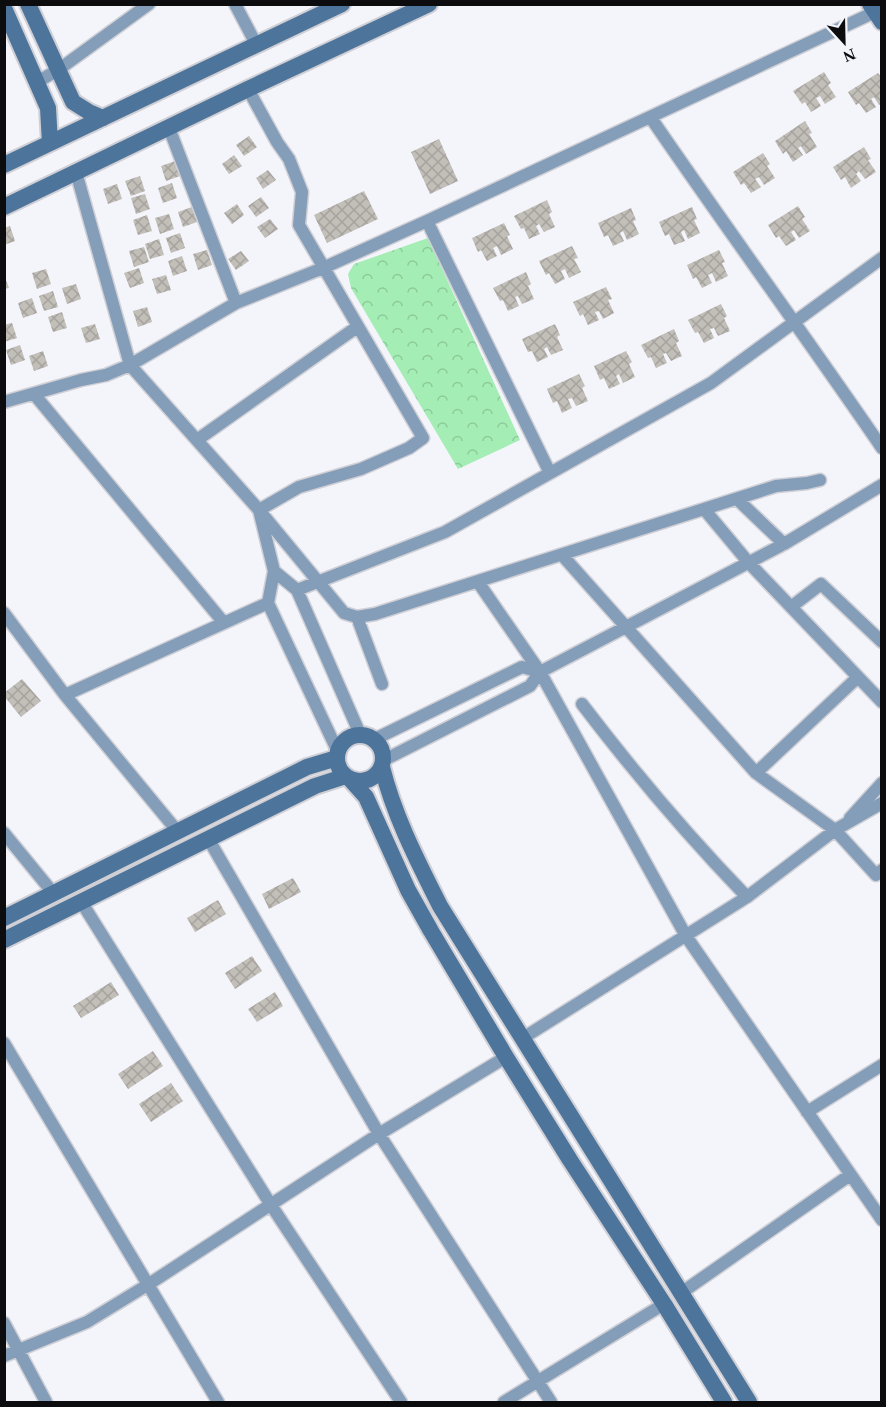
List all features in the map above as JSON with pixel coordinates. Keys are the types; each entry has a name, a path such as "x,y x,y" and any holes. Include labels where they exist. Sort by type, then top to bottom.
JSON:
{"street":[{"path":"28,4 73,102 103,118"},
{"path":"37,82 58,70 149,4"},
{"path":"235,4 256,44"},
{"path":"4,165 342,4"},
{"path":"4,207 248,88 429,4"},
{"path":"4,8 48,108 50,143"},
{"path":"4,402 106,375 130,366 236,303 323,268 428,221 876,13"},
{"path":"248,88 277,142 289,159 302,192 299,225 423,438 409,448 361,469 299,487 259,510"},
{"path":"651,118 729,233 796,322 882,448"},
{"path":"169,128 236,303"},
{"path":"76,172 130,366 259,510 344,613 357,617 375,614 776,486 820,480"},
{"path":"428,221 550,473"},
{"path":"297,590 445,532 711,383 882,258"},
{"path":"197,440 357,327"},
{"path":"34,394 224,623"},
{"path":"4,940 315,786 347,777 356,781 371,778 383,764 530,686 540,672 784,544 882,485"},
{"path":"737,498 784,544"},
{"path":"704,509 749,562 882,702"},
{"path":"259,510 274,571 268,603 338,755 339,767 366,797 408,890 506,1057 724,1402"},
{"path":"562,555 756,773 839,828 880,876"},
{"path":"274,571 297,590 367,737 380,745 386,784 414,853 440,906 749,1402"},
{"path":"478,582 540,672 686,936 881,1217"},
{"path":"792,607 821,584 882,642"},
{"path":"65,695 268,603"},
{"path":"4,613 65,695 178,832"},
{"path":"357,617 382,684"},
{"path":"4,918 307,767 338,755 346,739 367,737 522,667 540,672"},
{"path":"756,773 858,677"},
{"path":"582,704 621,755 714,863 747,897"},
{"path":"839,828 882,783"},
{"path":"523,1038 747,897 839,828 882,803"},
{"path":"4,833 54,894"},
{"path":"209,840 379,1134 536,1382 551,1402"},
{"path":"82,903 271,1205 401,1402"},
{"path":"4,1043 218,1402"},
{"path":"4,1356 87,1322 379,1134 506,1057"},
{"path":"807,1112 882,1065"},
{"path":"681,1293 850,1175"},
{"path":"504,1402 664,1304"},
{"path":"4,1323 46,1402"}],"green space":[{"path":"428,238 520,440 458,469 351,288 348,274 354,264"}],"building":[{"path":"824,72 831,83 828,85 836,97 825,104 820,96 816,98 821,106 811,112 805,102 802,104 793,91"},
{"path":"878,73 882,78 882,103 879,105 874,97 871,99 876,107 866,113 859,103 856,105 848,92"},
{"path":"805,121 812,133 809,134 817,147 806,154 801,146 798,148 803,155 793,162 786,151 783,154 775,141"},
{"path":"249,136 257,147 244,156 236,145"},
{"path":"439,139 458,181 430,194 411,152"},
{"path":"864,147 871,159 868,160 876,172 865,179 859,171 856,174 861,181 851,188 845,177 841,180 833,167"},
{"path":"763,153 770,164 767,166 775,178 764,185 759,177 755,179 761,187 751,193 744,183 741,185 733,172"},
{"path":"234,155 242,166 229,174 222,164"},
{"path":"175,161 180,176 166,181 161,166"},
{"path":"268,170 276,180 263,189 256,178"},
{"path":"140,176 145,191 131,196 125,181"},
{"path":"172,183 177,198 163,203 158,188"},
{"path":"117,184 122,199 108,204 103,189"},
{"path":"364,191 378,219 327,243 314,215"},
{"path":"145,194 150,209 136,214 131,198"},
{"path":"261,197 269,208 256,217 248,206"},
{"path":"547,200 552,212 549,214 555,227 544,232 539,224 536,226 540,234 529,239 524,228 521,229 514,216"},
{"path":"237,204 244,215 232,224 224,213"},
{"path":"798,206 805,217 802,219 810,231 799,238 794,230 791,232 796,240 786,246 779,236 776,238 768,225"},
{"path":"192,207 197,222 183,227 178,212"},
{"path":"692,207 697,219 694,220 700,233 688,239 684,230 681,232 685,241 674,245 669,234 665,236 659,222"},
{"path":"631,208 636,220 633,221 639,234 627,240 623,231 620,233 624,241 613,246 608,235 604,237 598,223"},
{"path":"169,214 174,229 160,234 155,218"},
{"path":"147,215 152,231 138,235 133,220"},
{"path":"270,219 278,229 265,238 257,227"},
{"path":"504,223 513,249 501,255 497,246 493,248 497,256 487,261 481,250 478,252 472,238"},
{"path":"10,226 15,241 4,245 4,228"},
{"path":"180,233 185,248 171,253 166,238"},
{"path":"159,239 164,255 150,259 145,244"},
{"path":"572,246 578,258 574,259 581,272 569,278 565,269 561,271 565,279 555,284 549,273 546,275 539,261"},
{"path":"144,247 149,262 134,267 129,251"},
{"path":"207,250 212,265 198,270 193,254"},
{"path":"719,250 728,276 716,282 712,273 708,275 712,283 702,288 696,277 693,279 687,265"},
{"path":"241,251 249,261 236,270 228,259"},
{"path":"182,256 187,271 173,276 168,261"},
{"path":"139,268 144,283 130,288 124,273"},
{"path":"46,269 51,284 37,289 32,273"},
{"path":"526,272 531,284 528,286 534,299 522,304 518,296 515,297 519,306 508,311 503,300 500,301 493,288"},
{"path":"4,275 9,288 4,289"},
{"path":"166,275 171,290 157,294 152,279"},
{"path":"76,284 81,299 67,304 62,288"},
{"path":"606,287 612,299 608,300 614,313 603,319 599,311 595,312 599,320 588,325 583,314 580,316 573,302"},
{"path":"53,291 58,307 44,311 39,296"},
{"path":"32,298 37,313 23,318 18,303"},
{"path":"721,304 727,316 724,318 730,331 718,336 714,328 710,329 714,338 704,343 688,320"},
{"path":"147,307 152,322 138,327 133,311"},
{"path":"62,312 67,328 53,332 48,317"},
{"path":"12,323 17,338 4,342 4,325"},
{"path":"95,324 100,339 86,343 81,328"},
{"path":"555,324 560,335 557,337 563,350 551,355 547,347 544,349 548,357 537,362 532,351 528,352 522,339"},
{"path":"674,329 679,341 676,343 682,356 671,361 666,353 663,354 667,363 656,368 651,357 648,358 641,345"},
{"path":"20,345 25,360 11,365 6,350"},
{"path":"43,351 48,366 34,371 29,356"},
{"path":"626,351 632,362 629,364 635,377 623,383 619,374 616,376 620,384 609,389 604,378 600,380 594,366"},
{"path":"579,374 585,386 582,388 588,401 576,406 572,398 568,399 572,408 562,413 557,401 553,403 547,389"},
{"path":"22,679 41,701 21,717 4,693"},
{"path":"293,878 301,892 269,909 262,894"},
{"path":"218,900 226,914 195,932 187,918"},
{"path":"252,956 262,971 235,989 225,973"},
{"path":"111,982 119,995 81,1018 73,1006"},
{"path":"275,992 283,1006 257,1022 248,1009"},
{"path":"153,1051 163,1066 128,1089 118,1074"},
{"path":"171,1083 183,1101 151,1122 139,1104"}]}
